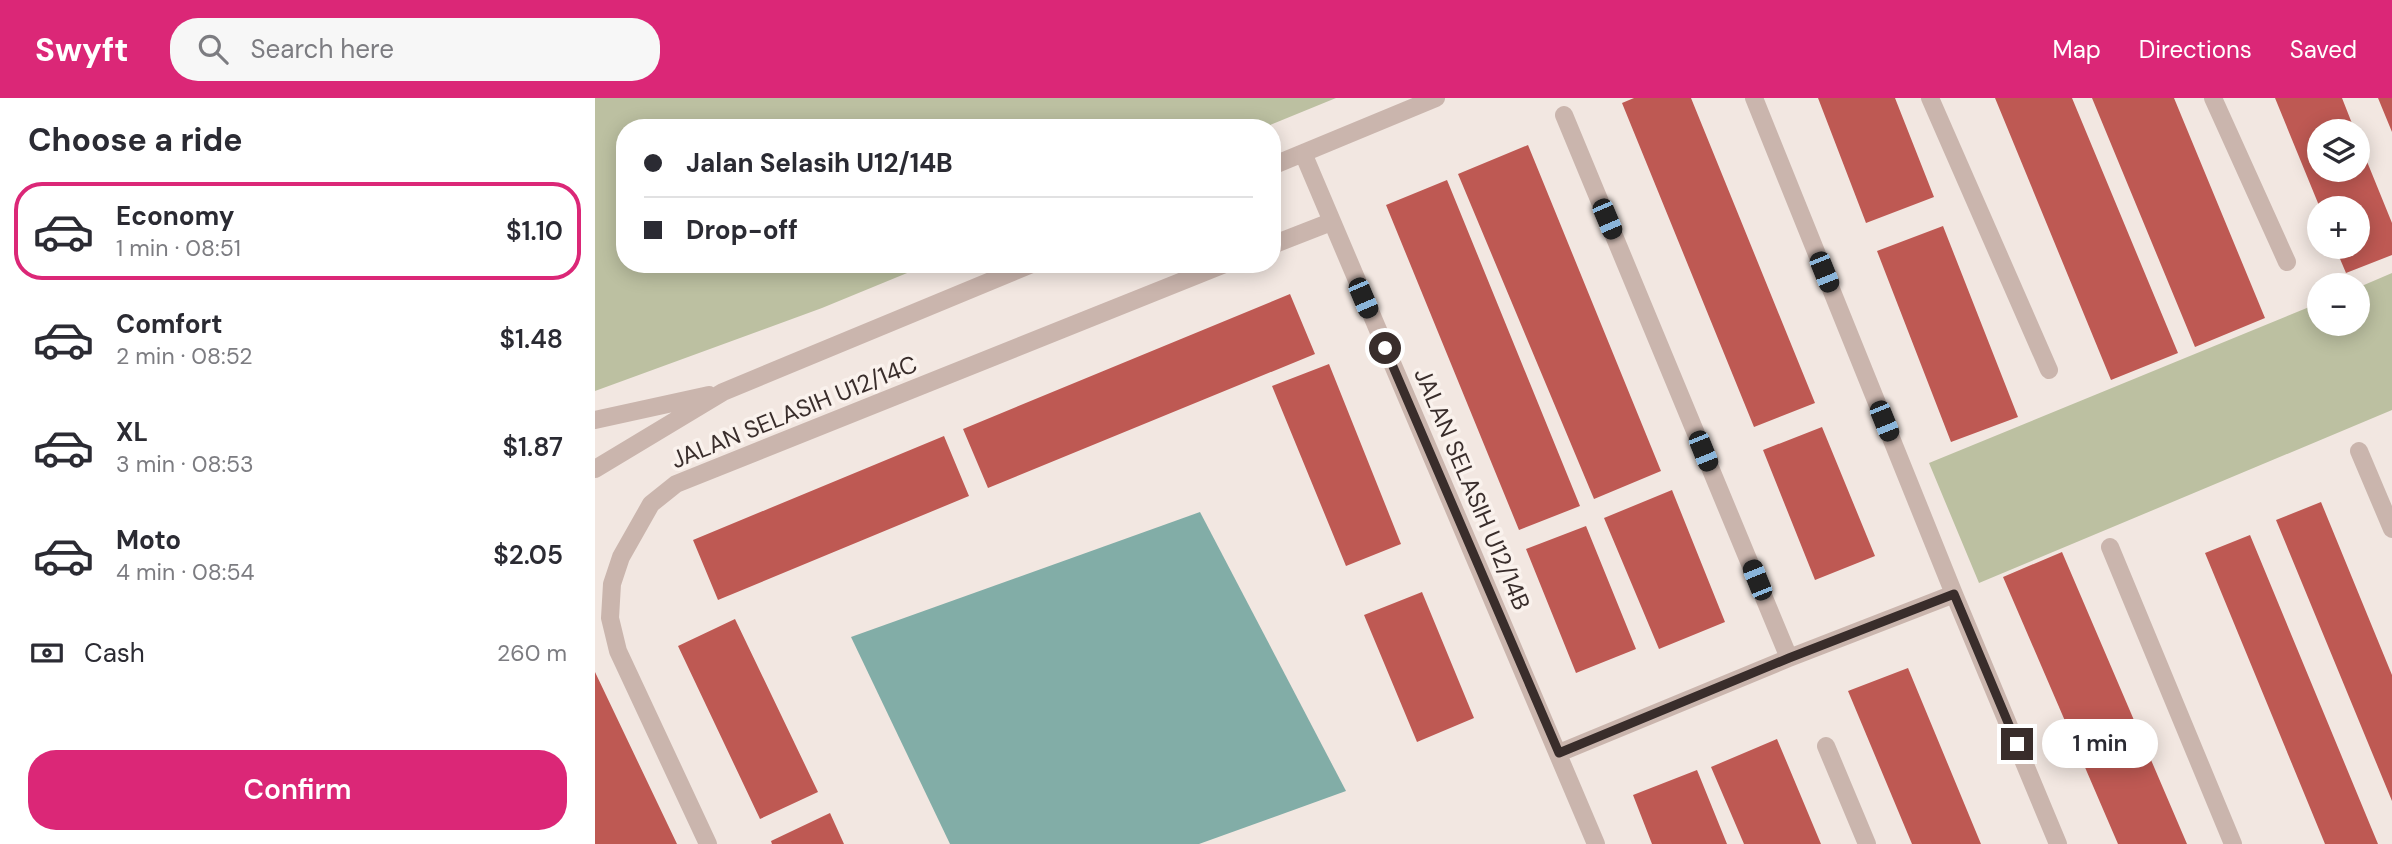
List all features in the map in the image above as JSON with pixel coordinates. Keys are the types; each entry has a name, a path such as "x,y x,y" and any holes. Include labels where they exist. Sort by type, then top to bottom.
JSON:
{"street":[{"path":"1281,162 1436,98"},
{"path":"1754,98 2058,844"},
{"path":"1930,98 2049,370"},
{"path":"2213,98 2287,262"},
{"path":"1564,115 1789,658"},
{"name":"JALAN SELASIH U12/14B","path":"1303,153 1559,753 1595,844"},
{"path":"1281,241 1331,222"},
{"path":"595,469 723,392 1011,273"},
{"name":"JALAN SELASIH U12/14C","path":"708,844 618,651 610,618 613,584 621,557 651,504 676,484 1203,273"},
{"path":"595,420 723,392"},
{"path":"2359,451 2392,529"},
{"path":"2111,547 2233,844"},
{"path":"1559,753 1789,658 1954,594"},
{"path":"1826,746 1867,844"}],"green space":[{"path":"595,98 1336,98 1281,121 616,119 616,273 907,273 822,308 595,391"},
{"path":"2392,273 2392,410 1979,583 1929,463 2307,308 2307,336 2370,336 2370,282"}],"water":[{"path":"1200,512 1346,791 1199,844 950,844 851,637"}],"building":[{"path":"1634,98 1691,98 1815,403 1754,427 1622,103"},
{"path":"1818,98 1895,98 1934,197 1866,223"},
{"path":"1995,98 2072,98 2178,353 2111,380"},
{"path":"2092,98 2174,98 2265,318 2195,347"},
{"path":"2275,98 2342,98 2350,119 2307,119 2307,176"},
{"path":"2378,98 2392,98 2392,132"},
{"path":"1528,145 1661,471 1594,499 1458,174"},
{"path":"2370,169 2392,223 2392,255 2346,273 2340,259 2370,259 2370,196 2315,196 2309,182 2370,182"},
{"path":"1447,180 1580,506 1519,530 1386,205"},
{"path":"1943,226 2018,417 1951,442 1877,251"},
{"path":"1290,294 1315,354 988,488 963,429"},
{"path":"1329,364 1401,544 1346,566 1272,386"},
{"path":"1822,427 1875,556 1815,580 1763,450"},
{"path":"944,436 969,496 718,600 693,540"},
{"path":"1672,490 1725,622 1659,649 1604,518"},
{"path":"2321,502 2392,675 2392,801 2276,520"},
{"path":"1586,526 1636,649 1576,673 1526,549"},
{"path":"2250,535 2378,844 2325,844 2205,553"},
{"path":"2062,552 2187,844 2118,844 2003,577"},
{"path":"1422,592 1474,718 1417,742 1364,615"},
{"path":"735,619 818,792 760,819 678,646"},
{"path":"1908,668 1981,844 1912,844 1848,691"},
{"path":"595,672 677,844 595,844"},
{"path":"1777,739 1821,844 1744,844 1711,767"},
{"path":"1697,770 1727,844 1652,844 1633,795"},
{"path":"830,813 844,844 772,844 771,841"}],"route":[{"path":"1385,348 1559,753 1789,658 1954,594 2017,744"}]}
